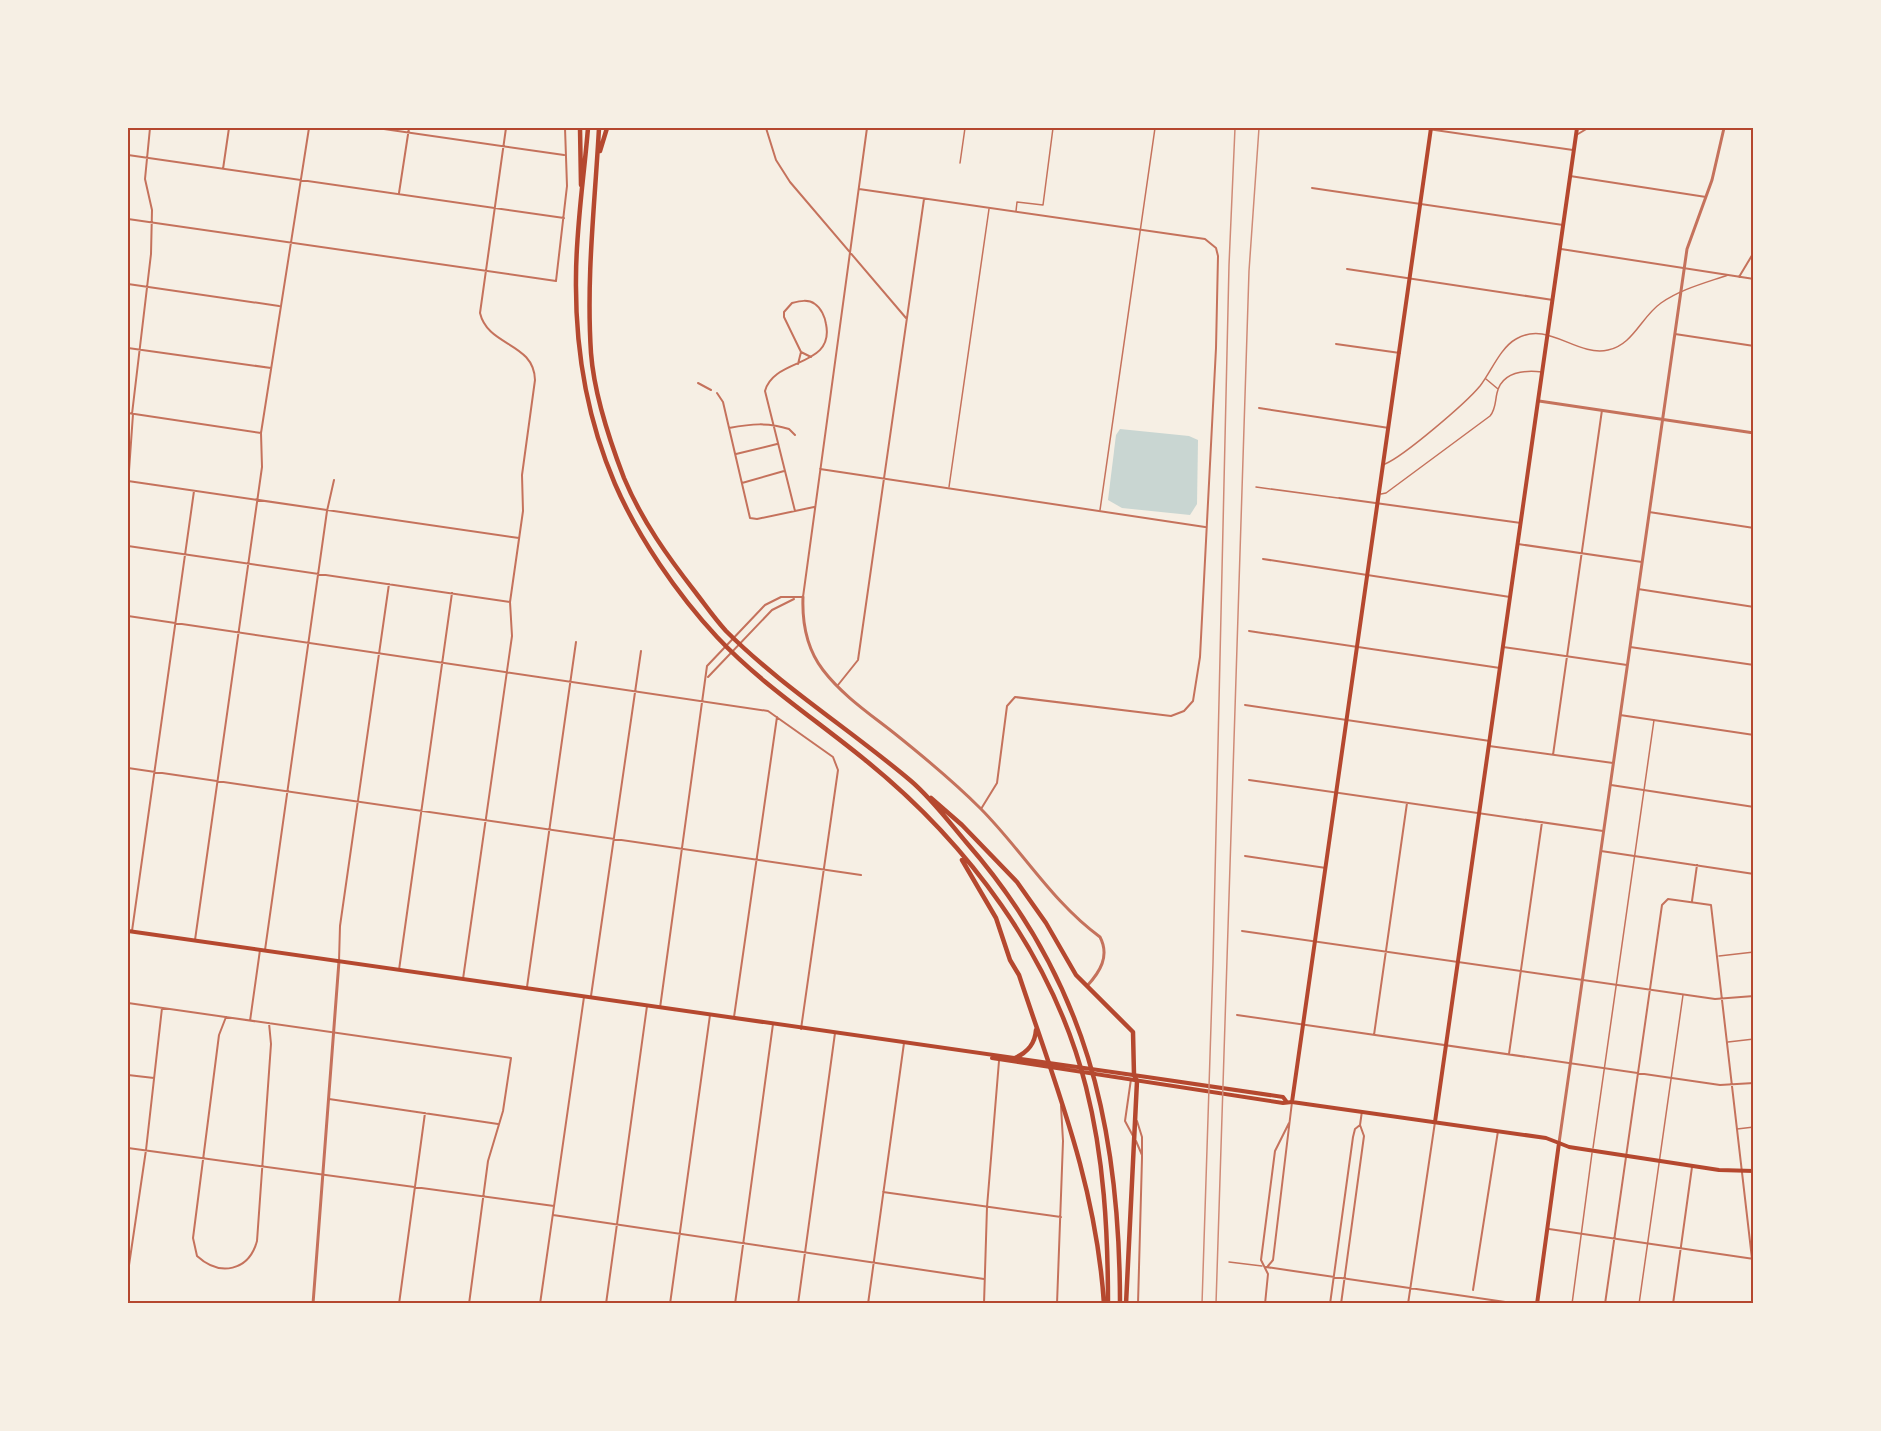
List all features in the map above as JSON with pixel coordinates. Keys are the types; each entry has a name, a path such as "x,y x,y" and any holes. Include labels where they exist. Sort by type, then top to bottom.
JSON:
{"highway":[{"path":"580,128 582,207"},
{"path":"588,128 576,275 578,348 594,421 615,484 651,553 715,635 741,660 914,802 991,888 1027,945 1058,1005 1073,1045 1091,1109 1104,1185 1106,1304"},
{"path":"599,128 589,265 591,356 604,418 625,479 652,533 723,628 748,652 915,784 962,825 1017,882 1046,923 1076,975 1131,1029 1135,1042 1134,1075 1137,1082 1126,1304"},
{"path":"598,160 606,128"},
{"path":"915,784 998,878 1040,941 1070,1004 1099,1090 1110,1147 1119,1222 1120,1304"},
{"path":"948,841 996,918 1010,960 1019,975 1077,1144 1097,1233 1106,1304"},
{"path":"1016,1058 1029,1049 1035,1039 1036,1027"}],"main road":[{"path":"1292,1102 1380,502 1431,128"},
{"path":"1435,1122 1577,128"},
{"path":"130,931 985,1056 1016,1058 1134,1075 1283,1097 1286,1101"},
{"path":"985,1056 999,1061 1060,1071 1546,1138 1593,1151 1692,1166 1742,1172 1754,1171"},
{"path":"1537,1304 1559,1143"}],"street":[{"path":"150,128 145,179 152,222 148,286 139,349 128,482 519,538"},
{"path":"223,169 229,128"},
{"path":"195,940 262,467 261,433 309,128"},
{"path":"376,128 564,155"},
{"path":"399,194 409,128"},
{"path":"463,979 512,636 510,602 523,511 522,475 535,374 526,355 492,334 483,323 480,307 506,128"},
{"path":"128,219 556,281 567,186 564,155 565,128"},
{"path":"766,128 776,160 790,182 906,318"},
{"path":"867,128 803,597 804,621 810,648 823,670 837,686 940,771 980,809 1013,844 1059,902 1100,937 1104,945 1104,960 1087,986"},
{"path":"1421,128 1574,150"},
{"path":"1576,135 1588,128"},
{"path":"1559,1143 1684,268 1691,234 1706,197 1724,128"},
{"path":"128,155 564,218"},
{"path":"1570,176 1706,197"},
{"path":"1312,188 1563,225"},
{"path":"859,189 1205,239 1216,248 1218,266 1200,657 1196,687 1189,708 1179,714 1165,716 1015,697 1007,706 995,789 980,809"},
{"path":"837,686 858,660 924,199"},
{"path":"1560,249 1754,279"},
{"path":"1739,277 1754,252"},
{"path":"1347,269 1553,300"},
{"path":"128,284 280,306"},
{"path":"795,511 765,398 766,385 774,375 811,357 822,348 827,332 820,309 808,301 792,303 784,312 786,323 801,352 811,357"},
{"path":"1675,334 1754,346"},
{"path":"1336,344 1400,353"},
{"path":"128,348 271,368"},
{"path":"798,364 801,352"},
{"path":"698,383 711,390"},
{"path":"717,393 723,402 750,518 757,519 814,507"},
{"path":"1538,401 1754,433"},
{"path":"1259,408 1389,428"},
{"path":"1553,755 1602,410"},
{"path":"128,413 261,433"},
{"path":"729,428 758,422 789,429 795,435"},
{"path":"735,454 777,444"},
{"path":"819,470 1206,527"},
{"path":"742,483 784,471"},
{"path":"250,1021 288,791 327,510 334,480"},
{"path":"130,931 194,491"},
{"path":"1339,498 1380,502 1521,524"},
{"path":"1649,512 1754,528"},
{"path":"1518,544 1642,562"},
{"path":"128,546 510,602"},
{"path":"1263,559 1510,597"},
{"path":"313,1304 340,926 389,584"},
{"path":"1638,590 1754,607"},
{"path":"399,970 452,593"},
{"path":"707,677 772,610 796,597"},
{"path":"660,1008 710,661 773,600 803,597"},
{"path":"128,616 756,708 777,717 837,763 801,1029"},
{"path":"1249,631 1500,668"},
{"path":"527,988 576,642"},
{"path":"1503,647 1628,665"},
{"path":"1630,647 1754,665"},
{"path":"591,998 641,651"},
{"path":"1245,705 1613,764"},
{"path":"1620,714 1754,735"},
{"path":"734,1019 777,717"},
{"path":"128,768 861,875"},
{"path":"1249,780 1604,831"},
{"path":"1610,785 1754,807"},
{"path":"1374,1035 1407,803"},
{"path":"1509,1055 1542,822"},
{"path":"1601,851 1754,874"},
{"path":"1245,856 1326,868"},
{"path":"1692,902 1697,865"},
{"path":"1605,1304 1662,903 1669,898 1711,904 1754,1276"},
{"path":"1242,931 1683,995 1722,999 1754,996"},
{"path":"540,1304 585,997"},
{"path":"128,1003 511,1058 503,1111 488,1161 469,1304"},
{"path":"606,1304 647,1006"},
{"path":"128,1272 146,1150 162,1008"},
{"path":"670,1304 710,1015"},
{"path":"1237,1015 1671,1078 1732,1085 1754,1083"},
{"path":"226,1017 219,1035 193,1238 194,1251 202,1261 214,1266 233,1268 244,1264 253,1254 256,1241 271,1044 269,1023"},
{"path":"735,1304 773,1024"},
{"path":"798,1304 835,1034"},
{"path":"868,1304 904,1043"},
{"path":"984,1304 987,1207 999,1061"},
{"path":"128,1075 154,1078"},
{"path":"1134,1075 1130,1080 1125,1121 1143,1158"},
{"path":"328,1099 498,1124"},
{"path":"1057,1304 1063,1132 1060,1099"},
{"path":"1266,1267 1273,1260 1292,1102"},
{"path":"1330,1304 1353,1137 1360,1125 1362,1111"},
{"path":"399,1304 425,1113"},
{"path":"1134,1114 1142,1137 1143,1158 1138,1304"},
{"path":"1408,1304 1435,1122"},
{"path":"1264,1304 1266,1267 1261,1260 1275,1151 1289,1123"},
{"path":"1341,1304 1364,1136 1360,1125"},
{"path":"1473,1290 1498,1131"},
{"path":"128,1148 554,1206"},
{"path":"1673,1304 1692,1166"},
{"path":"883,1192 1061,1217"},
{"path":"553,1215 984,1279"},
{"path":"1547,1229 1753,1259"},
{"path":"1266,1267 1519,1304"}],"lane":[{"path":"960,164 965,128"},
{"path":"1016,212 1017,202 1043,205 1053,128"},
{"path":"1099,511 1155,128"},
{"path":"949,489 989,208"},
{"path":"1384,464 1402,455 1476,391 1509,345 1521,336 1536,334 1553,336 1587,349 1609,350 1630,338 1645,318 1662,302 1687,289 1728,275"},
{"path":"1381,494 1386,493 1490,416 1494,410 1498,389 1504,380 1516,372 1543,372"},
{"path":"1485,378 1498,389"},
{"path":"1256,487 1339,498"},
{"path":"1572,1304 1654,720"},
{"path":"1717,956 1754,952"},
{"path":"1639,1304 1683,995"},
{"path":"1727,1042 1754,1039"},
{"path":"1737,1129 1754,1127"},
{"path":"1228,1262 1266,1267"}],"shaded area":[{"path":"1120,429 1189,436 1198,440 1197,504 1190,515 1122,508 1108,500 1116,435"}],"railway":[{"path":"1202,1304 1213,963 1229,265 1235,128"},
{"path":"1216,1304 1249,271 1259,128"}]}
